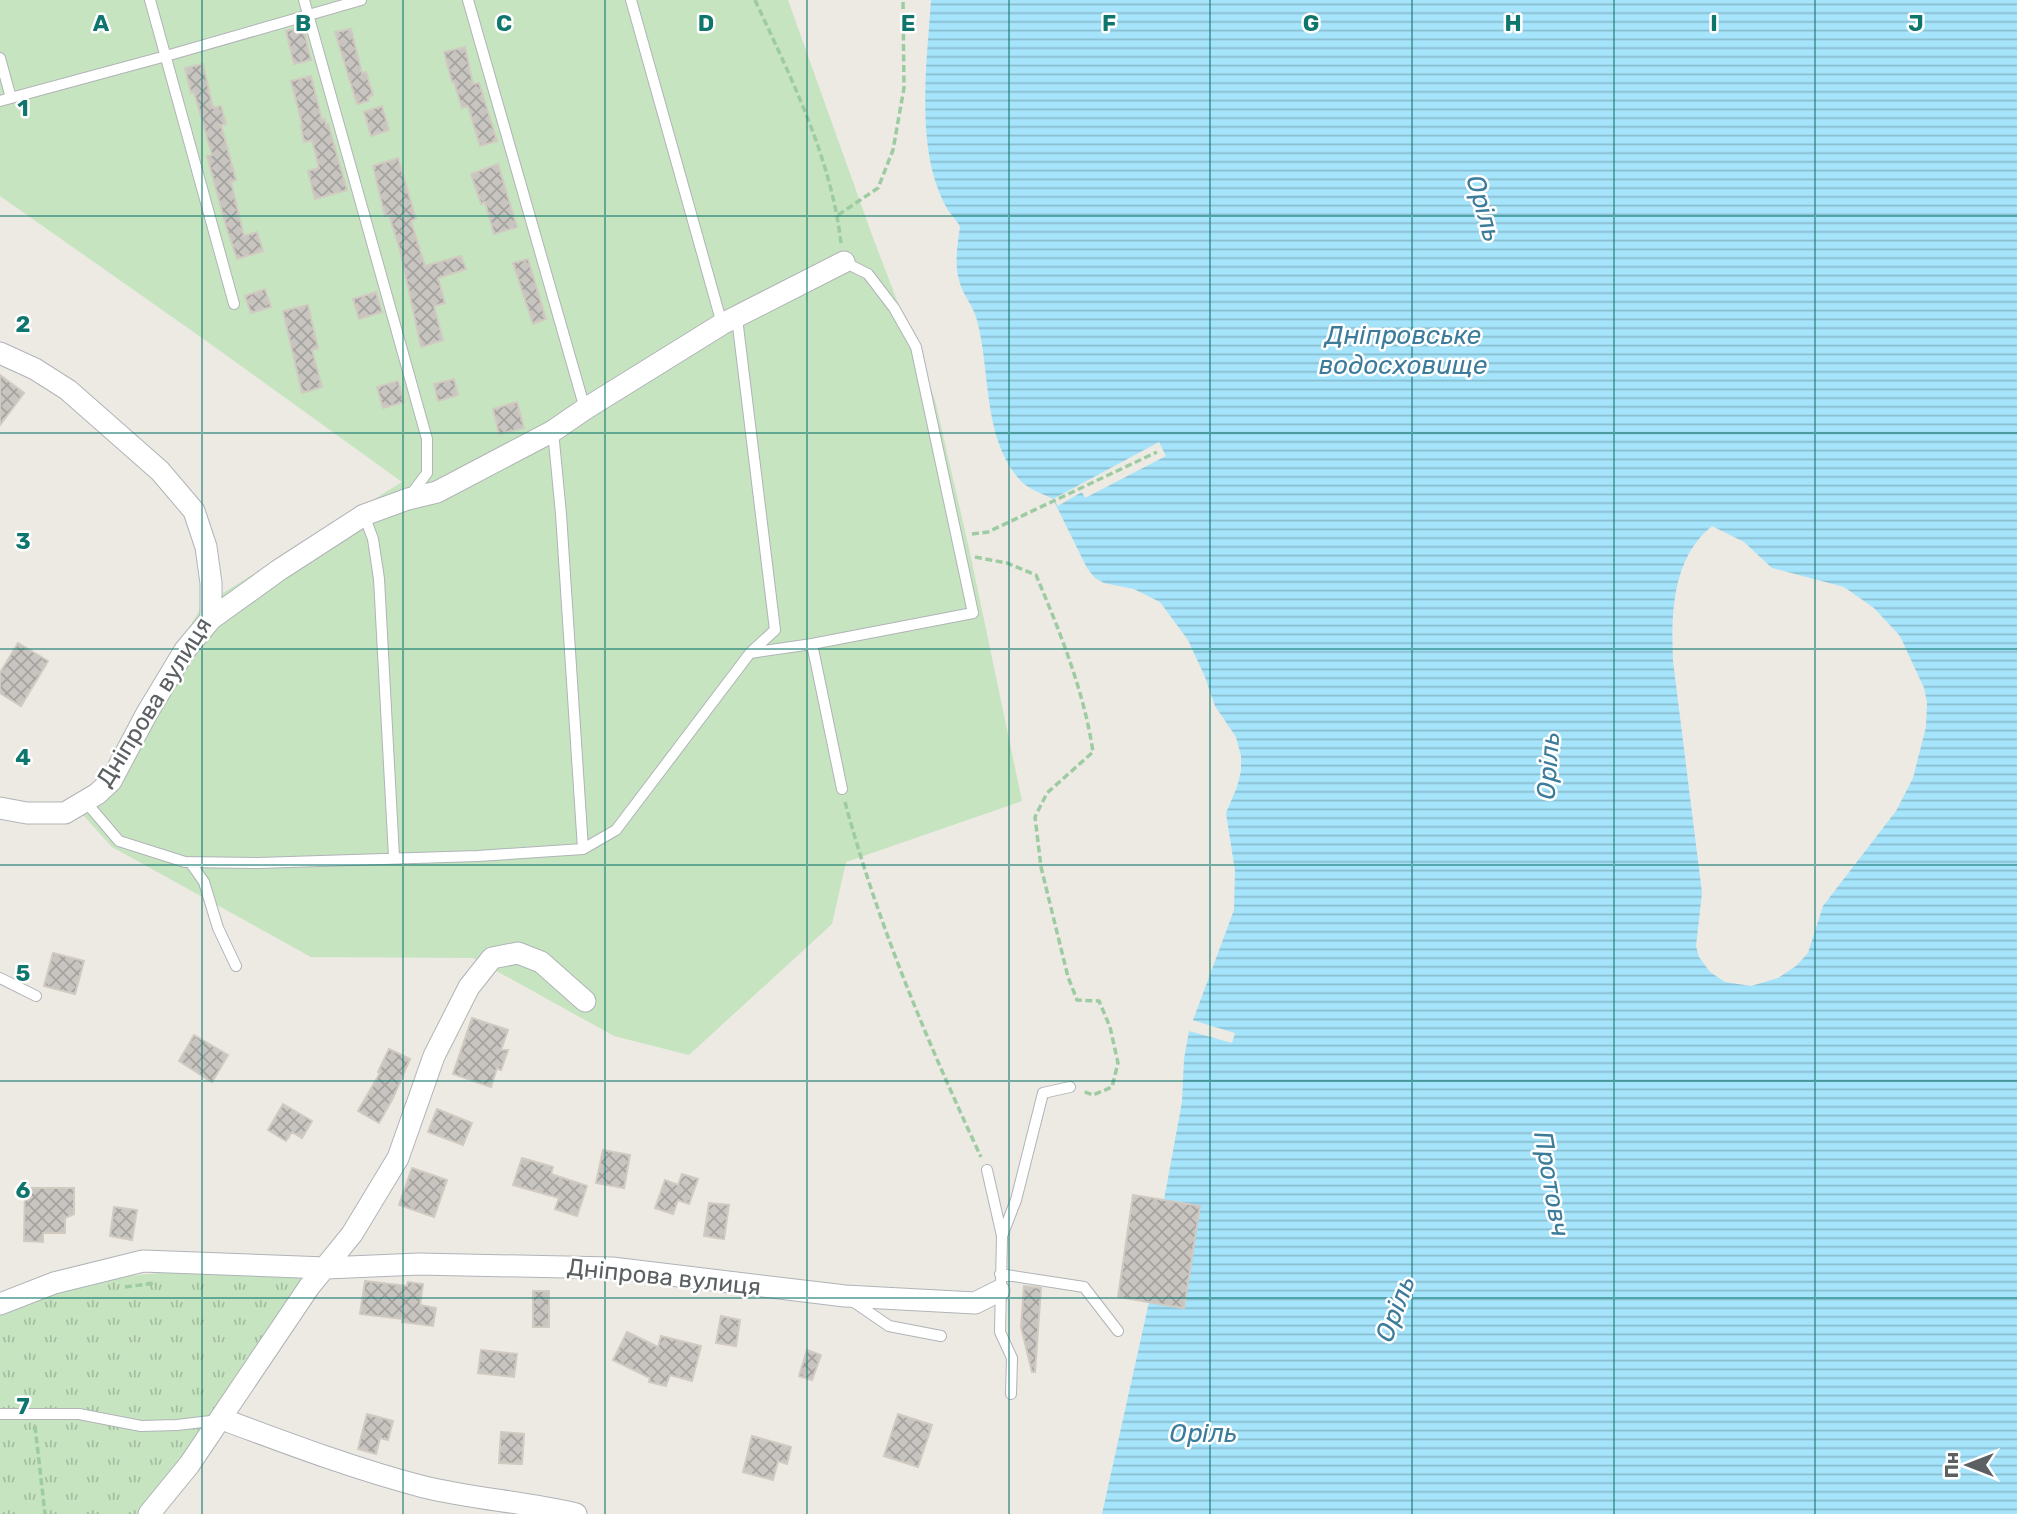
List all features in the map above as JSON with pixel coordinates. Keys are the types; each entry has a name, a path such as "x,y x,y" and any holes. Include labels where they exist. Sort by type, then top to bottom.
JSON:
{"street":[{"path":"211,619 279,569 364,515 437,492 553,432 585,409 729,321 844,262"},
{"name":"Дніпрова вулиця","path":"0,353 35,369 68,390 160,471 194,511 206,547 211,583 211,619 185,650 147,713 111,781 65,813 27,813 0,808"},
{"path":"149,1514 222,1419 309,1287 352,1234 398,1158 434,1056 469,987 492,958 518,953 541,961 585,1002"},
{"name":"Дніпрова вулиця","path":"0,1304 54,1283 143,1261 326,1268 419,1264 612,1268 845,1296 975,1303 1000,1282"},
{"path":"222,1419 329,1459 426,1487 541,1505 576,1514"}],"lane":[{"path":"150,0 234,304"},
{"path":"304,0 427,439 427,473 408,499"},
{"path":"0,58 6,99 361,0"},
{"path":"468,0 585,409"},
{"path":"85,801 119,841 190,862 258,863 478,856 583,849 616,830 750,653 775,630 729,321 631,0"},
{"path":"750,653 973,613 916,347 894,308 868,274 844,262"},
{"path":"553,432 583,849"},
{"path":"364,515 373,539 379,579 394,857"},
{"path":"812,644 842,789"},
{"path":"190,862 204,882 218,928 236,966"},
{"path":"0,978 36,996"},
{"path":"1002,1236 1016,1199 1043,1093 1070,1087"},
{"path":"987,1170 1002,1236 1000,1332 1012,1358 1011,1394"},
{"path":"1000,1282 1084,1287 1118,1331"},
{"path":"845,1296 889,1326 941,1336"},
{"path":"0,1414 79,1414 141,1426 177,1425 222,1419"}],"path":[{"path":"755,0 800,96 818,146 838,215 844,262"},
{"path":"838,215 878,188 893,150 904,88 903,0"},
{"path":"956,536 988,532 1157,452"},
{"path":"959,553 1007,563 1036,575 1058,627 1088,721 1093,752 1047,793 1035,817 1041,867 1068,977 1077,1000 1100,1001 1110,1027 1118,1063 1112,1087 1093,1095 1070,1087"},
{"path":"842,789 856,844 908,993 987,1170"},
{"path":"122,1288 158,1282"},
{"path":"34,1414 45,1514"}],"green space":[{"path":"0,0 788,0 872,235 935,400 1022,801 846,862 832,924 689,1055 614,1036 473,958 311,957 112,847 74,805 103,773 202,606 402,482 0,196"},
{"path":"191,1270 304,1276 245,1371 139,1514 0,1514 0,1309 117,1277"}],"water":[{"name":"Дніпровське водосховище","path":"931,0 2017,0 2017,1514 1102,1514 1149,1302 1183,1308 1200,1206 1164,1200 1182,1102 1184,1059 1189,1031 1234,910 1235,871 1226,813 1237,787 1241,756 1236,737 1215,706 1188,640 1160,602 1134,589 1104,583 1095,578 1087,568 1053,499 1031,489 1020,480 999,444 993,424 977,320 958,275 960,227 937,187 930,162 925,107","holes":["1712,526 1744,542 1772,568 1844,587 1874,608 1900,636 1924,688 1927,702 1926,727 1913,778 1896,811 1823,906 1808,953 1796,966 1778,978 1751,986 1725,982 1710,972 1699,957 1696,946 1702,893 1672,643 1677,588 1689,554 1699,539"]}],"pier":[{"path":"1159,442 1166,456 1085,498 1082,492 1058,506 1053,499"},
{"path":"1192,1020 1235,1033 1232,1043 1189,1031"}],"building":[{"path":"303,27 311,60 294,64 286,31"},
{"path":"351,29 362,73 366,72 373,95 368,97 369,101 357,104 335,32"},
{"path":"465,47 473,84 479,83 497,141 480,146 468,106 462,108 452,82 444,52"},
{"path":"203,64 213,108 221,106 226,124 221,125 236,180 231,182 244,236 257,232 263,251 237,259 207,156 212,155 185,68"},
{"path":"311,76 322,120 325,119 326,125 328,124 347,190 315,199 308,171 319,168 312,140 304,142 291,81"},
{"path":"382,106 389,130 371,136 364,112"},
{"path":"398,158 416,219 411,221 425,266 461,256 466,269 438,278 445,303 434,306 443,340 421,347 400,250 389,215 385,216 373,166"},
{"path":"498,164 517,227 494,234 485,202 481,204 471,174"},
{"path":"528,259 546,319 533,324 513,263"},
{"path":"265,289 271,307 251,313 245,296"},
{"path":"376,292 382,312 359,319 353,299"},
{"path":"308,305 318,348 312,350 322,387 302,393 283,311"},
{"path":"0,375 24,393 0,425"},
{"path":"454,379 458,395 438,401 434,384"},
{"path":"398,381 404,402 383,408 377,387"},
{"path":"517,402 524,428 499,434 493,409"},
{"path":"18,643 48,661 21,706 0,693 0,673"},
{"path":"53,953 84,961 75,994 44,986"},
{"path":"472,1018 508,1030 501,1050 508,1050 501,1070 497,1068 491,1087 453,1074"},
{"path":"194,1035 228,1055 212,1082 179,1061"},
{"path":"389,1049 410,1059 379,1123 358,1111 380,1073 378,1072"},
{"path":"283,1104 312,1121 302,1138 292,1132 286,1141 268,1130"},
{"path":"437,1109 472,1123 463,1145 428,1132"},
{"path":"603,1150 630,1155 624,1188 596,1183"},
{"path":"522,1158 553,1167 551,1174 587,1186 577,1216 555,1209 559,1198 513,1185"},
{"path":"412,1168 447,1180 434,1217 399,1205"},
{"path":"682,1174 698,1179 689,1204 678,1200 673,1214 655,1208 665,1180 678,1185"},
{"path":"25,1188 74,1188 74,1214 65,1218 65,1233 43,1233 43,1242 24,1241"},
{"path":"1133,1195 1200,1206 1184,1308 1118,1297"},
{"path":"709,1203 729,1205 724,1239 704,1236"},
{"path":"114,1207 137,1210 132,1240 110,1236"},
{"path":"365,1281 407,1286 408,1282 423,1284 420,1305 436,1308 433,1326 360,1314"},
{"path":"1024,1286 1041,1288 1035,1372 1032,1372 1021,1327"},
{"path":"533,1291 549,1291 549,1327 533,1327"},
{"path":"721,1316 740,1320 736,1346 716,1343"},
{"path":"627,1332 658,1347 661,1336 701,1346 692,1381 670,1375 666,1386 649,1382 650,1378 613,1360"},
{"path":"481,1350 517,1354 514,1377 478,1373"},
{"path":"807,1350 821,1355 812,1380 799,1376"},
{"path":"367,1414 393,1421 388,1440 380,1438 376,1454 358,1449"},
{"path":"898,1414 932,1425 918,1467 884,1456"},
{"path":"501,1432 524,1434 522,1464 499,1463"},
{"path":"752,1436 791,1447 787,1464 778,1461 773,1480 743,1472"}],"water label":[{"name":"Оріль","path":"1484,208"},
{"name":"Оріль","path":"1548,766"},
{"name":"Протовч","path":"1552,1184"},
{"name":"Оріль","path":"1395,1309"},
{"name":"Орiль","path":"1203,1433"}]}
